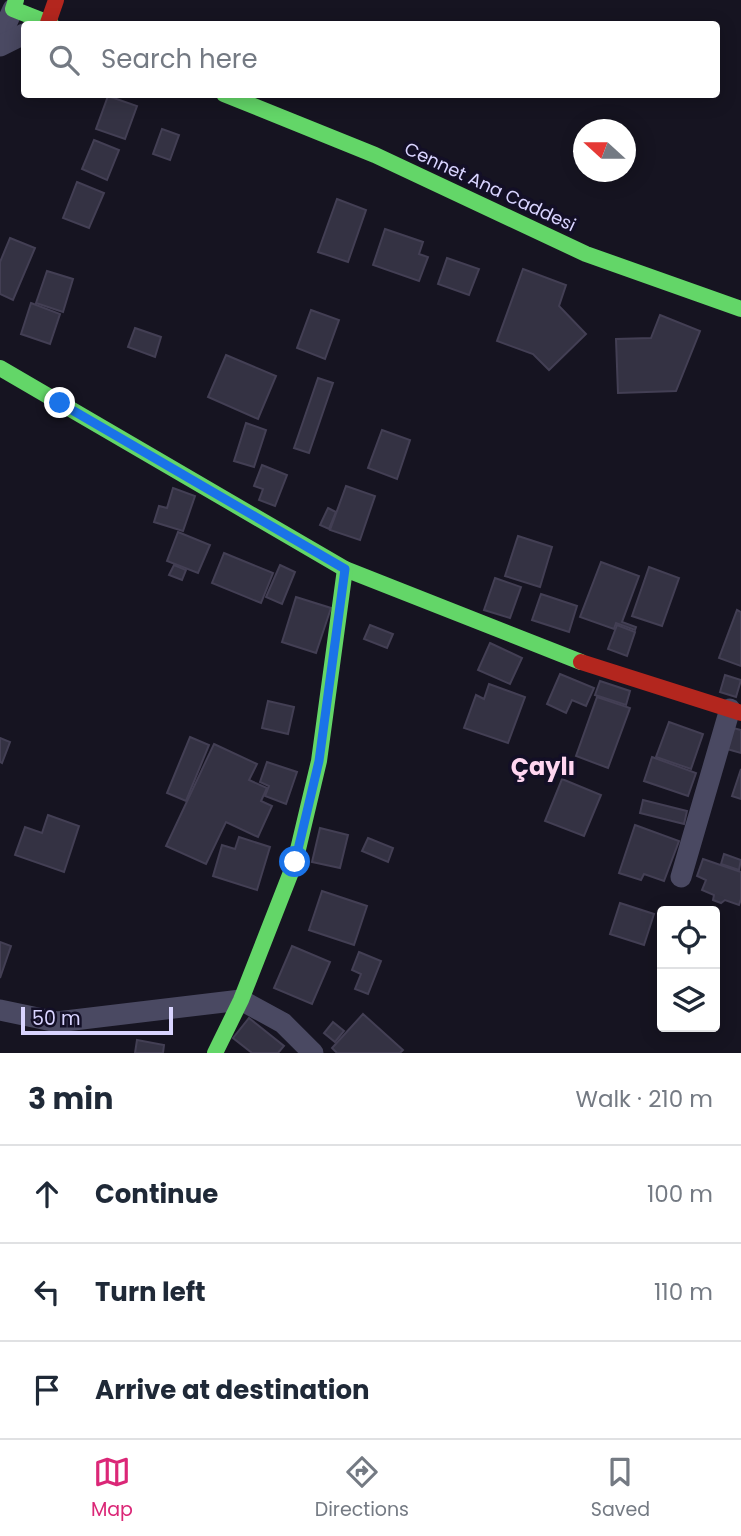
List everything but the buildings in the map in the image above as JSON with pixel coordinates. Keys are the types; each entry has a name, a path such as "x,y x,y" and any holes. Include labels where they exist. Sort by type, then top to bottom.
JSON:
{"street":[{"path":"49,21 56,0"},
{"path":"0,38 15,4 43,21"},
{"path":"0,46 21,36"},
{"name":"Cennet Ana Caddesi","path":"234,98 375,155 586,254 741,309"},
{"path":"0,368 345,569 564,657 735,711 681,877"},
{"path":"215,1053 241,1000 295,862 319,761 345,569"},
{"path":"0,1010 57,1022 241,1000 283,1023 313,1053"}],"traffic: fast":[{"path":"16,0 13,9 43,21"},
{"path":"234,98 375,155 586,254 741,309"},
{"path":"0,368 345,569 581,662"},
{"path":"215,1053 241,1000 295,862 319,761 345,569"}],"traffic: jam":[{"path":"49,21 56,0"},
{"path":"581,662 741,713"}],"district":[{"name":"Çaylı","path":"543,767"}],"route":[{"path":"60,403 345,569 319,761 295,862"}]}
